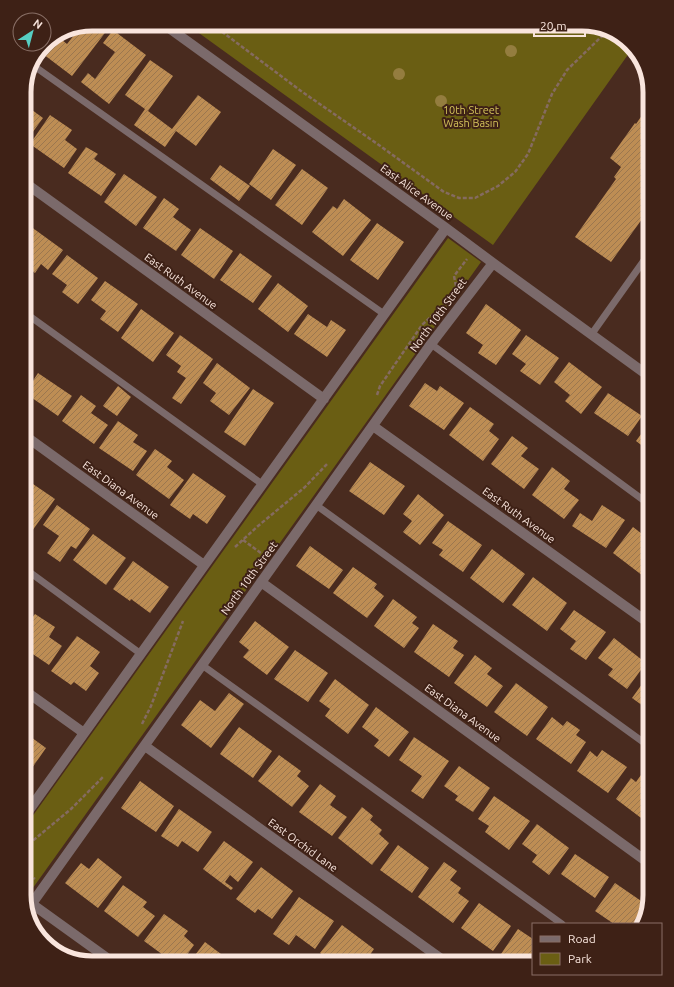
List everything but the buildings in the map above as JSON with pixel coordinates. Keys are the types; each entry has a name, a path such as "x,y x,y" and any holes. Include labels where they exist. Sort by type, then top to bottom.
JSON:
{"street":[{"name":"East Alice Avenue","path":"173,31 643,372"},
{"name":"East Ruth Avenue","path":"31,187 324,399"},
{"path":"31,807 446,228"},
{"name":"North 10th Street","path":"32,904 431,344 493,263"},
{"name":"East Ruth Avenue","path":"373,426 643,619"},
{"name":"East Diana Avenue","path":"31,440 204,565"},
{"name":"East Diana Avenue","path":"261,582 643,859"},
{"path":"31,695 84,733"},
{"name":"East Orchid Lane","path":"145,746 437,956"},
{"path":"33,909 104,956"}],"lane":[{"path":"36,67 384,314"},
{"path":"591,335 643,262"},
{"path":"31,317 262,484"},
{"path":"431,344 643,500"},
{"path":"316,505 643,742"},
{"path":"31,573 141,654"},
{"path":"202,665 561,923"}],"path":[{"path":"221,31 301,91 444,192 459,198 475,198 498,186 515,172 528,154 552,94 567,70 604,36"},
{"path":"452,295 456,286 454,276 474,249"},
{"path":"376,398 380,386 422,325 441,308"},
{"path":"232,551 258,526 305,487 332,459"},
{"path":"243,540 267,557"},
{"path":"141,726 151,706 185,615"},
{"path":"31,842 71,809 105,776"},
{"path":"31,876 36,879"}],"green space":[{"name":"10th Street Wash Basin","path":"196,31 586,31 601,34 619,44 629,54 493,245"},
{"path":"448,238 481,262 31,891 31,818"}]}
